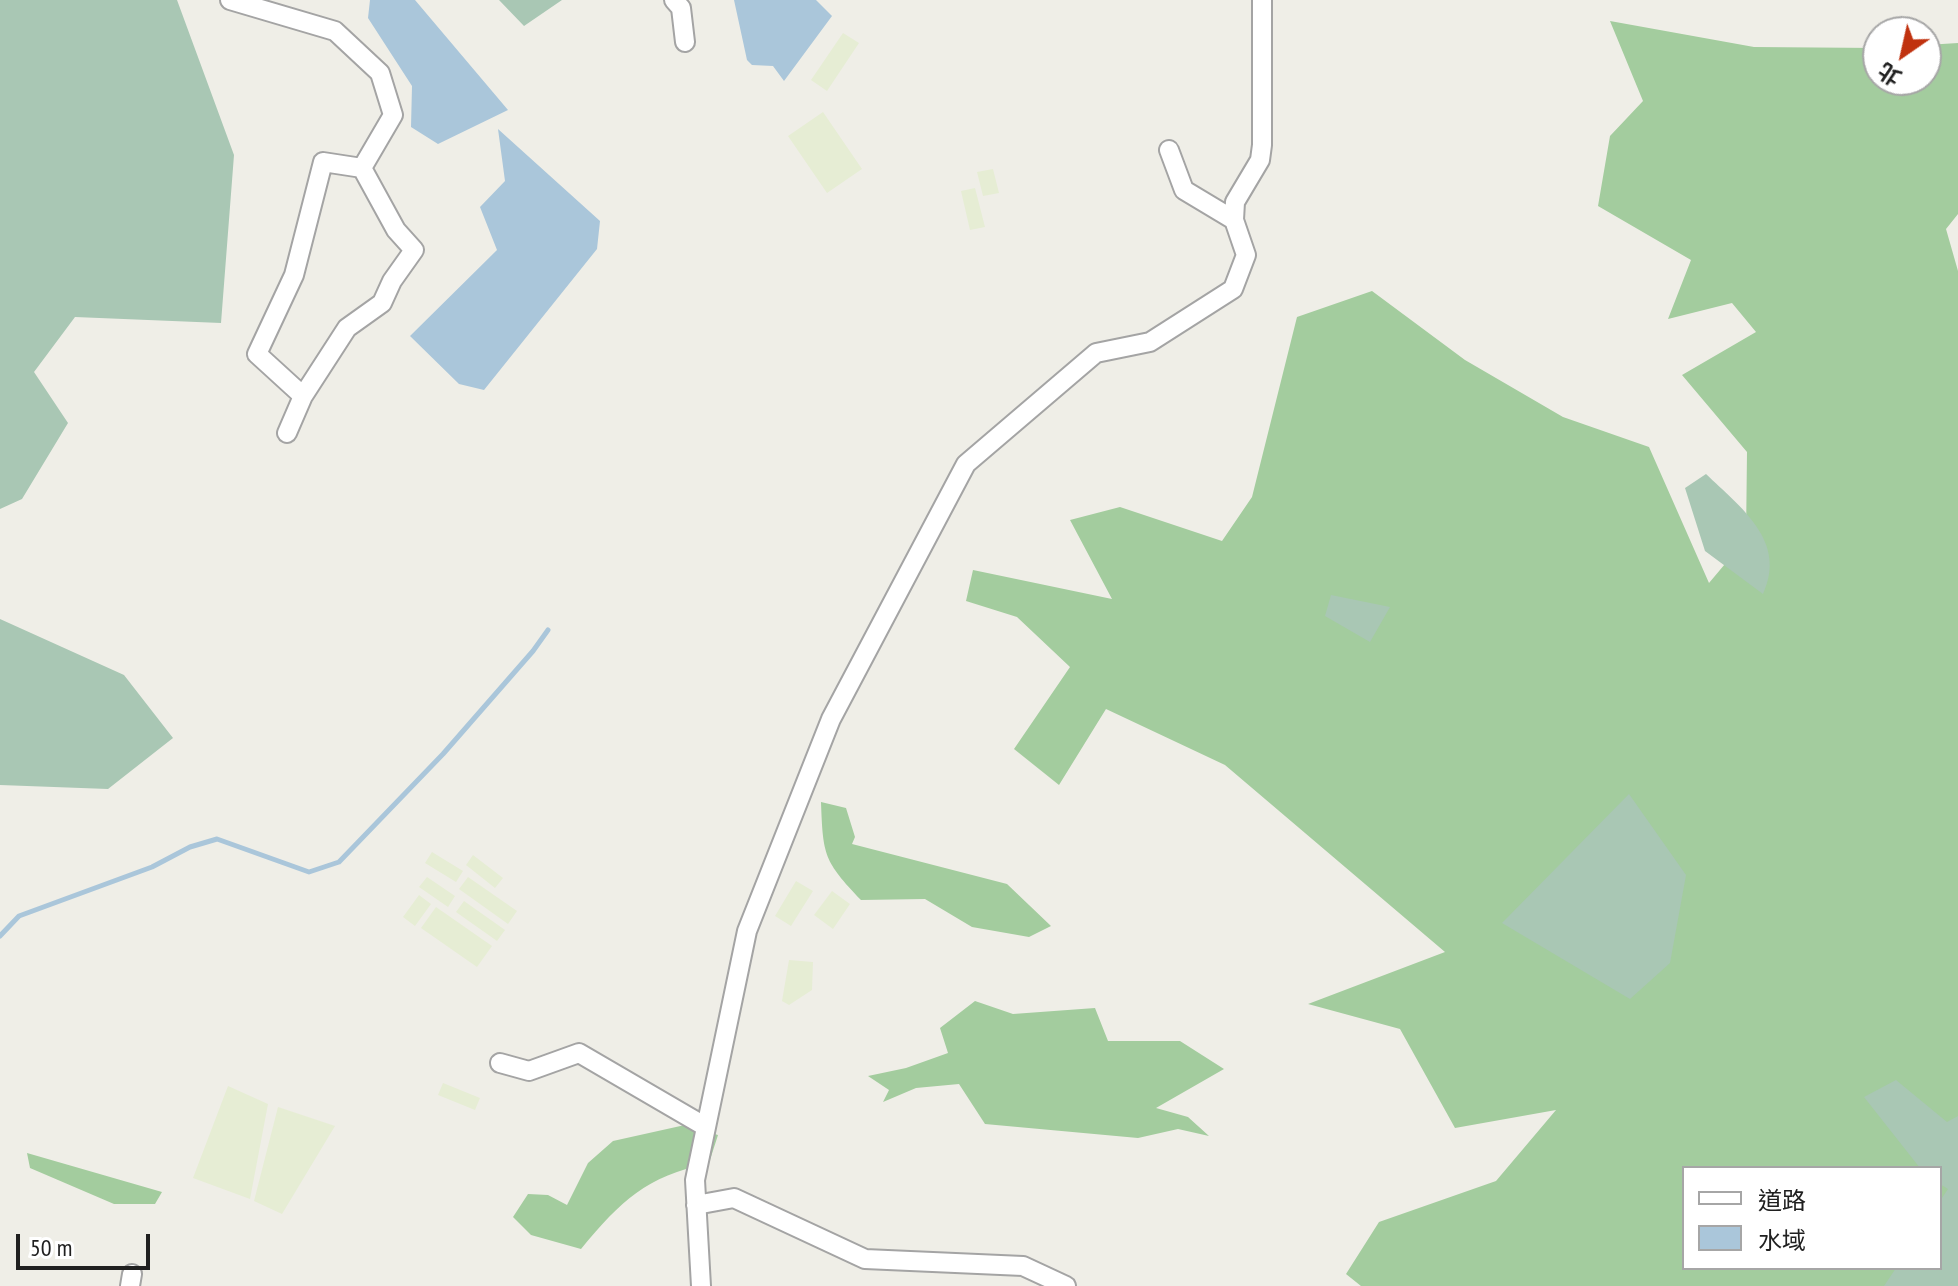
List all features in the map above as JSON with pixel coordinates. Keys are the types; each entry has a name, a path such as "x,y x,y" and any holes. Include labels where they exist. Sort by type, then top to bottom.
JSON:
{"street":[{"path":"230,0 335,31 380,73 393,115 362,168"},
{"path":"674,0 681,8 685,42"},
{"path":"701,1286 695,1180 747,931 831,719 966,464 1096,353 1150,342 1233,289 1246,255 1234,220 1235,202 1260,160 1262,145 1262,0"},
{"path":"1169,150 1184,190 1234,220"},
{"path":"303,396 257,354 294,275 323,162 362,168"},
{"path":"287,433 303,396 347,328 382,303 392,281 414,250 396,230 362,168"},
{"path":"500,1063 529,1071 579,1053 706,1127"},
{"path":"696,1205 734,1198 865,1259 1023,1266 1066,1286"}],"green space":[{"path":"0,0 177,0 234,155 221,323 75,317 34,372 68,423 22,499 0,509"},
{"path":"499,0 562,0 524,26"},
{"path":"1610,21 1754,47 1862,48 1862,96 1942,96 1942,44 1958,43 1958,214 1946,229 1958,271 1958,1239 1942,1253 1942,1166 1682,1166 1682,1270 1923,1270 1905,1286 1361,1286 1346,1274 1379,1222 1496,1181 1556,1110 1455,1128 1400,1029 1308,1004 1445,952 1225,765 1106,709 1059,785 1014,749 1070,667 1017,617 966,601 973,570 1112,599 1070,520 1120,507 1222,541 1252,497 1297,317 1372,291 1465,360 1563,417 1649,447 1709,583 1746,539 1747,452 1682,375 1756,332 1732,303 1668,319 1691,260 1598,206 1610,136 1643,101"},
{"path":"843,33 859,43 827,91 811,80"},
{"path":"823,112 862,169 827,193 788,136"},
{"path":"993,169 999,193 983,196 977,172"},
{"path":"975,188 985,227 970,230 961,191"},
{"path":"1706,474 1746,512 1765,541 1769,575 1763,594 1705,551 1685,488"},
{"path":"1331,595 1390,607 1370,642 1325,616"},
{"path":"0,619 124,675 173,738 108,789 0,785"},
{"path":"1629,794 1686,875 1670,963 1630,999 1502,923"},
{"path":"821,802 846,808 855,837 852,844 1007,884 1051,926 1029,937 972,927 925,899 861,900 839,876 828,857"},
{"path":"432,852 463,871 456,882 425,863"},
{"path":"473,855 503,878 495,888 466,865"},
{"path":"427,877 455,896 448,907 419,887"},
{"path":"468,877 517,911 508,924 459,889"},
{"path":"796,881 813,891 791,926 775,916"},
{"path":"832,891 850,904 833,929 814,915"},
{"path":"419,895 431,904 415,926 403,917"},
{"path":"464,901 505,930 497,941 456,912"},
{"path":"436,907 492,946 477,967 421,928"},
{"path":"789,960 813,962 812,990 789,1005 782,1001"},
{"path":"975,1001 1013,1014 1095,1008 1108,1041 1180,1041 1224,1069 1156,1108 1188,1117 1209,1136 1178,1129 1138,1138 985,1124 959,1084 916,1088 883,1102 889,1090 868,1076 906,1068 948,1053 940,1028"},
{"path":"1896,1080 1947,1122 1958,1116 1958,1286 1884,1286 1895,1270 1942,1270 1942,1198 1948,1189 1942,1185 1942,1166 1918,1166 1864,1097"},
{"path":"443,1083 480,1098 475,1110 438,1095"},
{"path":"228,1086 268,1104 250,1199 193,1178"},
{"path":"278,1107 335,1126 282,1214 254,1201"},
{"path":"685,1125 718,1135 709,1163 668,1175 636,1193 609,1217 581,1249 531,1235 513,1217 528,1194 548,1195 567,1205 588,1163 613,1141"},
{"path":"27,1153 162,1192 155,1204 114,1204 30,1168"}],"water":[{"path":"370,0 415,0 508,110 438,144 411,127 412,86 368,18"},
{"path":"734,0 816,0 832,16 784,81 773,66 752,65 747,60"},
{"path":"498,129 600,221 597,249 484,390 459,384 410,336 497,250 480,207 505,181"}],"waterway":[{"path":"0,936 19,916 152,867 190,847 217,839 309,872 339,862 443,754 548,630"}]}
